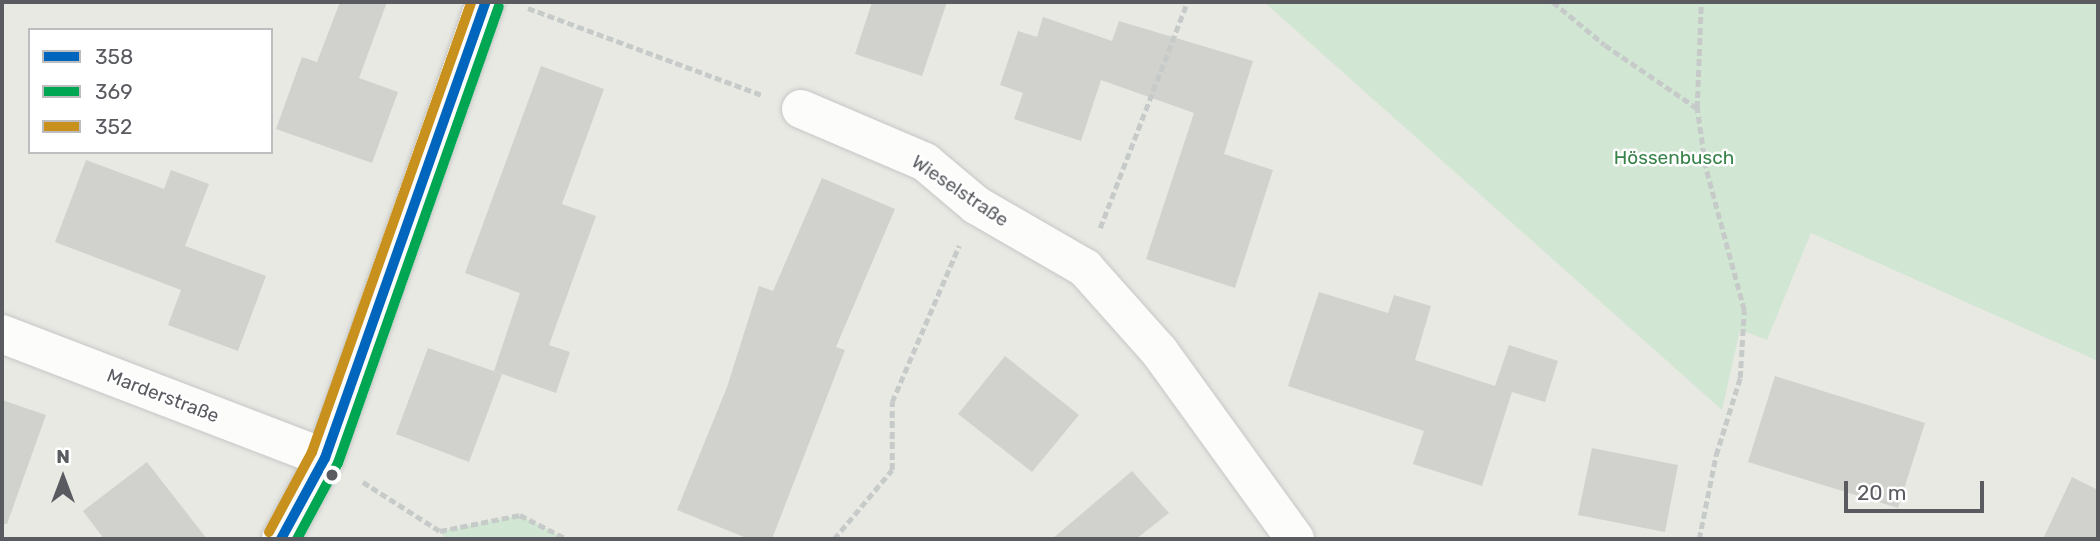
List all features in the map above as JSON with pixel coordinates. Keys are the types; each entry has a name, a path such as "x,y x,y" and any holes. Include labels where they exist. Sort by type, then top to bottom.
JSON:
{"street":[{"path":"281,539 325,458 505,4"},
{"name":"Wieselstraße","path":"801,109 925,162 976,205 1085,268 1158,351 1295,539"},
{"name":"Marderstraße","path":"2,334 325,458"}],"path":[{"path":"1085,268 1187,2"},
{"path":"1553,2 1605,45 1697,108"},
{"path":"1699,539 1716,455 1740,378 1744,310 1705,165 1697,108 1702,2"},
{"path":"505,4 801,109"},
{"path":"834,539 892,470 892,402 976,205"},
{"path":"325,458 440,531 445,539"},
{"path":"440,531 520,515 567,539"}],"green space":[{"name":"Hössenbusch","path":"1264,2 2098,2 2098,361 1811,233 1767,340 1740,330 1722,410"},
{"path":"520,515 567,539 445,539 440,531"}],"building":[{"path":"340,2 387,2 359,78 398,92 372,163 276,129 302,57 317,62"},
{"path":"872,2 947,2 922,76 855,54"},
{"path":"1043,17 1112,41 1119,21 1253,61 1224,154 1273,170 1235,288 1146,259 1194,113 1101,80 1081,141 1014,119 1023,93 1000,85 1018,31 1037,37"},
{"path":"541,66 604,89 562,204 596,216 549,345 570,352 556,393 494,371 520,293 465,273"},
{"path":"86,160 164,189 171,170 209,184 185,246 266,276 238,351 168,325 181,290 55,242"},
{"path":"822,178 895,209 836,347 845,350 772,539 749,539 677,510 727,387 759,286 773,291"},
{"path":"1319,292 1388,313 1394,295 1431,306 1415,360 1495,386 1509,345 1558,361 1545,402 1512,392 1482,486 1413,464 1424,431 1288,386"},
{"path":"428,348 502,374 469,462 396,434"},
{"path":"1005,356 1079,415 1032,472 958,414"},
{"path":"1775,376 1925,423 1898,508 1748,462"},
{"path":"2,400 46,415 7,524 2,524"},
{"path":"1592,448 1678,465 1665,532 1578,515"},
{"path":"147,462 207,539 104,539 83,511"},
{"path":"1132,471 1169,513 1136,539 1052,539"},
{"path":"2072,477 2098,490 2098,539 2043,539"}],"transit line":[{"name":"352","path":"269,532 312,452 471,2"},
{"name":"358","path":"281,539 325,458 486,2"},
{"name":"369","path":"297,539 338,463 499,7"}]}
